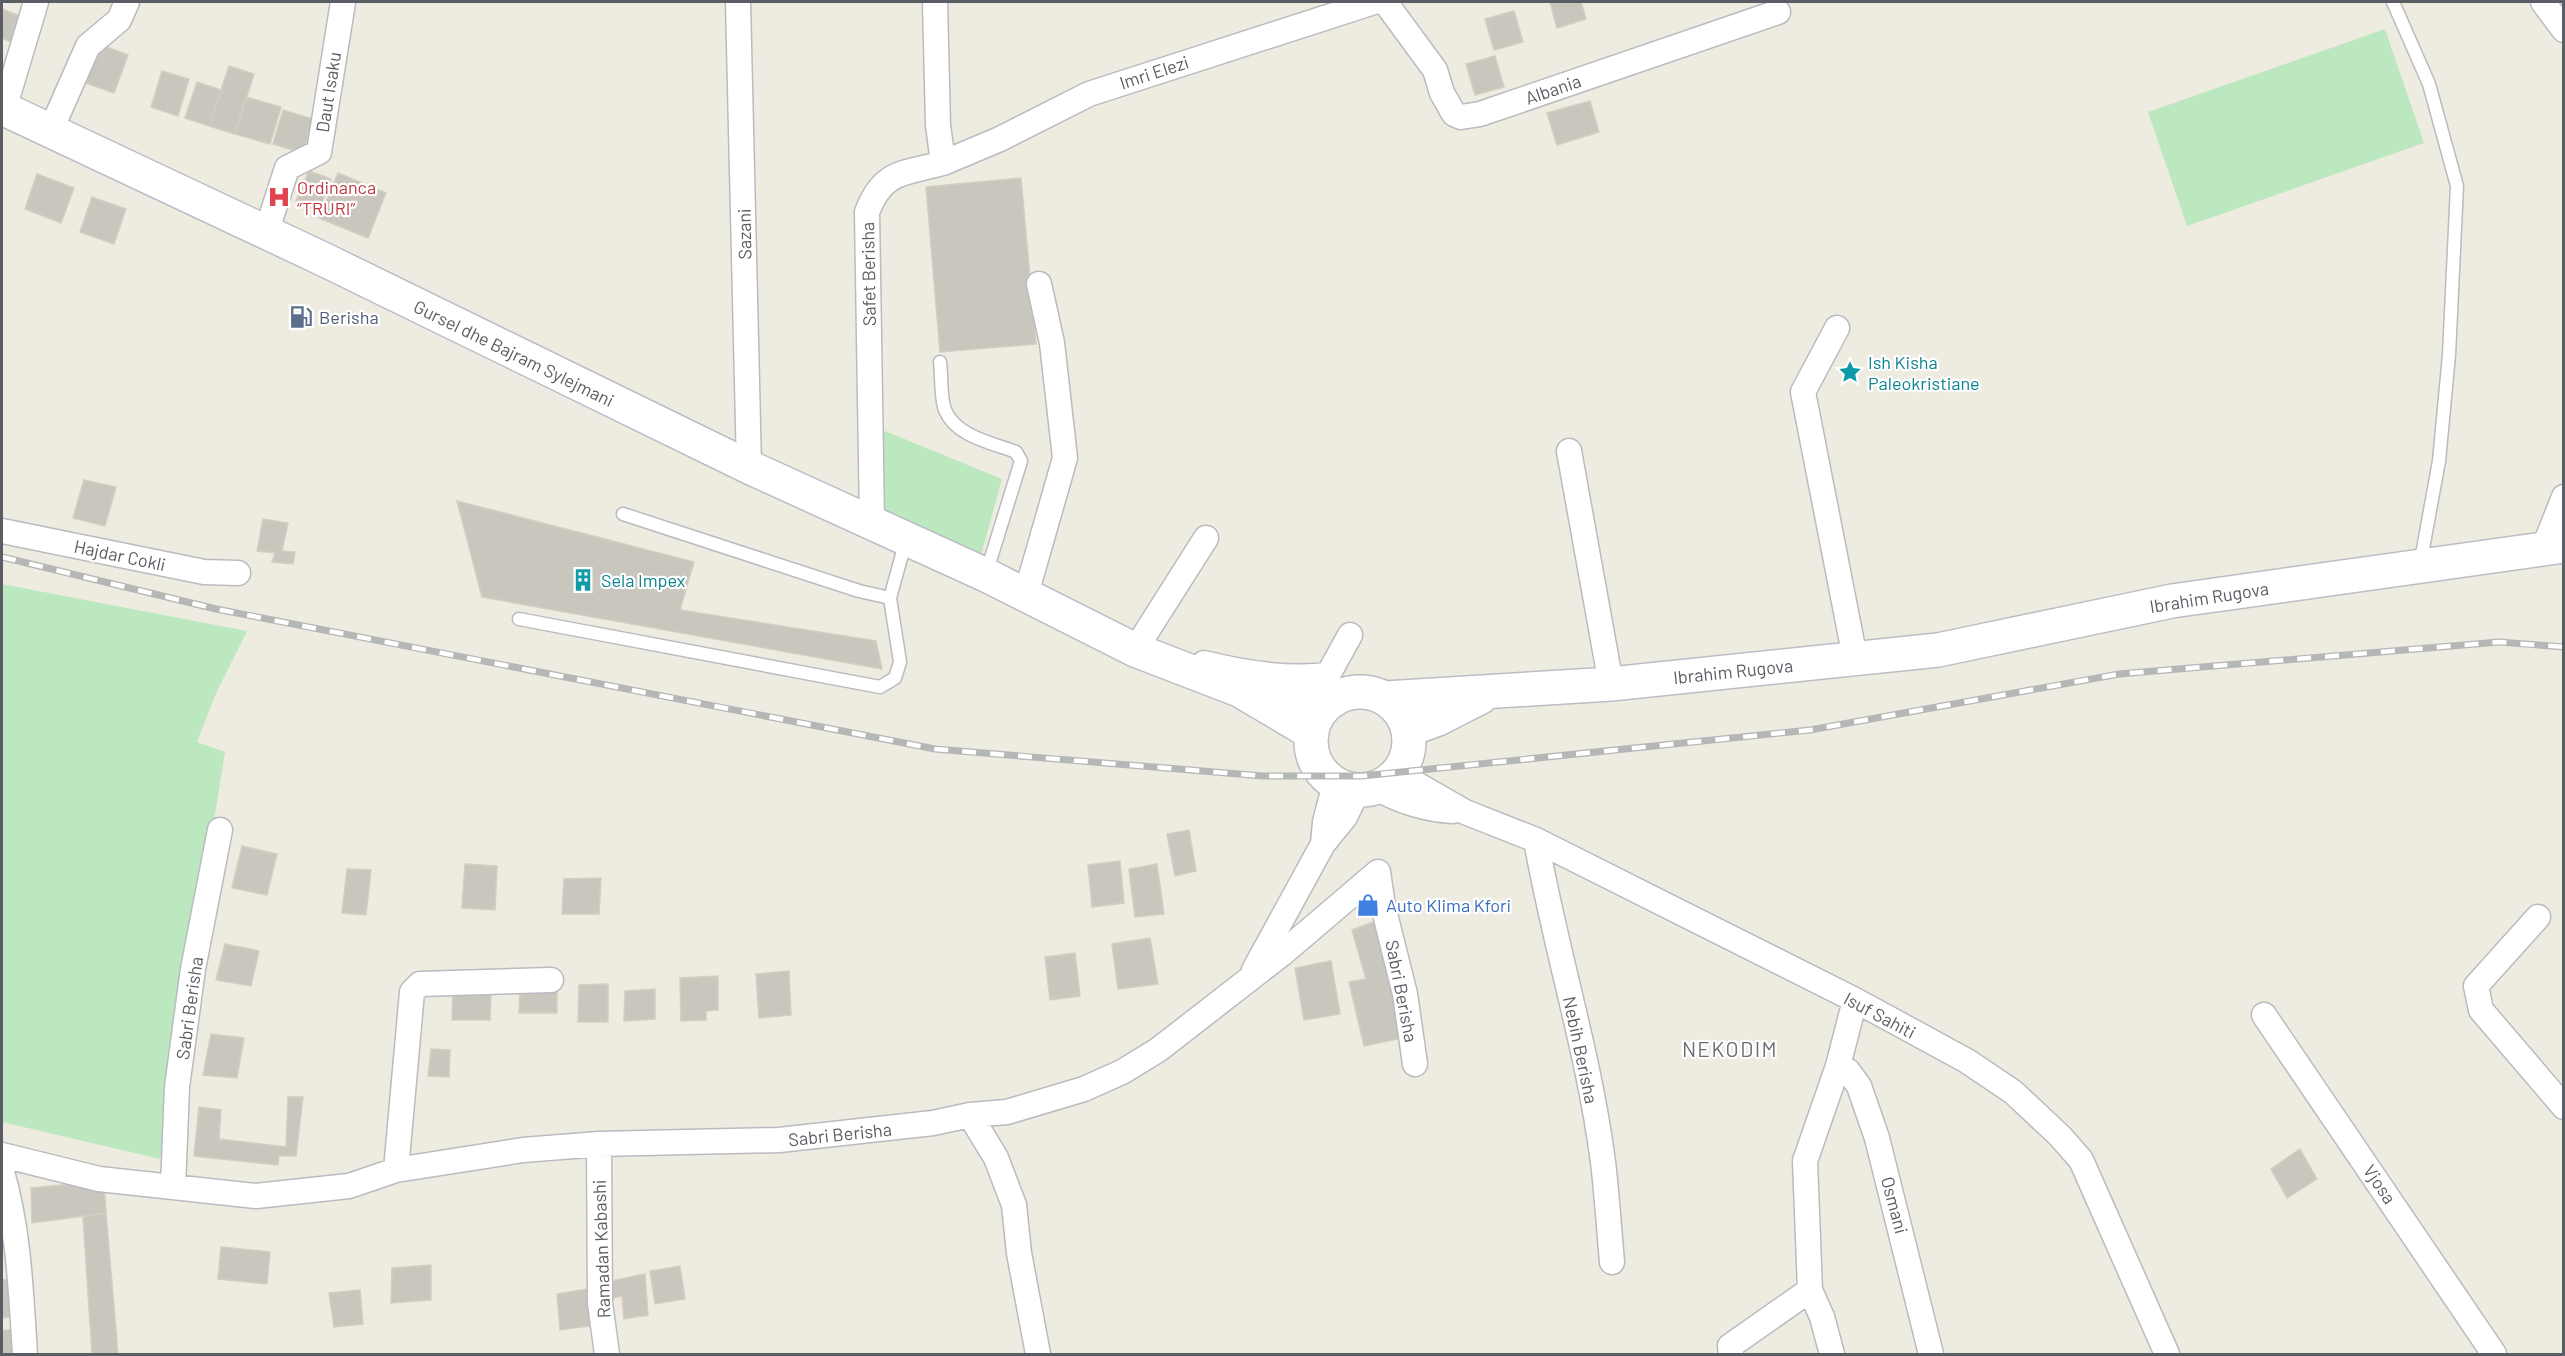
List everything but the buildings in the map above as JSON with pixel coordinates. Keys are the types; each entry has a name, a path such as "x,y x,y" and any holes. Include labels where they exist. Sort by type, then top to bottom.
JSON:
{"street":[{"name":"Gursel dhe Bajram Sylejmani","path":"36,2 3,109 266,233 749,467 1239,690 1311,733"},
{"path":"50,132 88,46 119,20 128,2"},
{"name":"Daut Isaku","path":"266,233 287,168 319,153 343,2"},
{"name":"Sazani","path":"738,2 749,467"},
{"path":"936,2 938,125 943,163"},
{"name":"Imri Elezi","path":"943,163 1000,139 1089,94 1374,2"},
{"name":"Albania","path":"1385,2 1435,70 1442,93 1454,114 1461,117 1480,114 1778,12"},
{"name":"Safet Berisha","path":"872,523 867,212 873,196 887,179 943,163"},
{"path":"1026,594 1065,458 1052,342 1039,284"},
{"path":"1837,328 1803,392 1856,658"},
{"path":"1569,451 1611,684"},
{"path":"2554,547 2564,497"},
{"name":"Hajdar Cokli","path":"2,531 204,573 238,573"},
{"path":"1206,538 1138,646 1238,672 1305,678 1331,687 1385,698 1403,718 1408,730 1409,745 1405,760 1366,783 1323,774 1316,761 1311,733 1323,708 1331,687 1350,635"},
{"name":"Ibrahim Rugova","path":"1385,698 1611,684 1938,650 2172,601 2554,547"},
{"name":"Gursel dhe Bajram Sylejmani","path":"1239,690 1331,687"},
{"name":"Ibrahim Rugova","path":"1408,730 1438,719 1488,693"},
{"name":"Isuf Sahiti","path":"1366,783 1436,810 1465,812 1536,840 1855,1000 1967,1062 2013,1092 2060,1136 2081,1160 2167,1354"},
{"name":"Sabri Berisha","path":"1248,980 1323,844 1325,822 1366,783"},
{"name":"Sabri Berisha","path":"173,1187 177,1087 193,969 220,830"},
{"name":"Nebih Berisha","path":"1536,840 1548,906 1583,1056 1603,1161 1612,1262"},
{"name":"Sabri Berisha","path":"2,1155 99,1179 256,1196 349,1186 396,1170 512,1151 599,1144 779,1140 933,1123 970,1115 1007,1113 1084,1089 1122,1072 1158,1050 1248,980 1378,872 1383,906 1406,994 1415,1064"},
{"path":"2538,917 2476,986 2481,1010 2564,1107"},
{"path":"396,1170 415,987 420,984 551,980"},
{"path":"1832,1354 1822,1317 1810,1290 1805,1161 1838,1066 1855,1000"},
{"name":"Vjosa","path":"2264,1015 2494,1354"},
{"name":"Osmani","path":"1838,1066 1848,1071 1859,1086 1877,1138 1931,1354"},
{"path":"970,1115 996,1158 1014,1205 1019,1252 1038,1354"},
{"name":"Ramadan Kabashi","path":"599,1144 600,1304 607,1354"},
{"path":"2,1172 10,1202 20,1271 25,1354"},
{"path":"1731,1354 1730,1346 1810,1290"}],"lane":[{"path":"2393,2 2429,84 2457,186 2449,355 2441,438 2420,566"},
{"path":"940,362 945,410 957,425 995,446 1016,452 1021,461 986,575"},
{"path":"622,514 859,591 890,598"},
{"path":"519,619 879,687 895,678 900,662 890,598 906,539"}],"green space":[{"path":"2385,29 2424,143 2187,226 2148,112"},
{"path":"880,429 1002,479 980,559 885,523"},
{"path":"2,584 247,631 217,691 197,742 225,752 160,1159 2,1122"}],"railway":[{"path":"2,557 216,609 935,749 1263,776 1362,776 1810,730 2119,674 2499,642 2564,647"}],"place":[{"name":"Ordinanca “TRURI”","path":"279,197"},
{"name":"Berisha","path":"301,317"},
{"name":"Ish Kisha Paleokristiane","path":"1850,372"},
{"name":"Sela Impex","path":"583,580"},
{"name":"Auto Klima Kfori","path":"1368,905"}],"district":[{"name":"NEKODIM","path":"1730,1048"}]}
